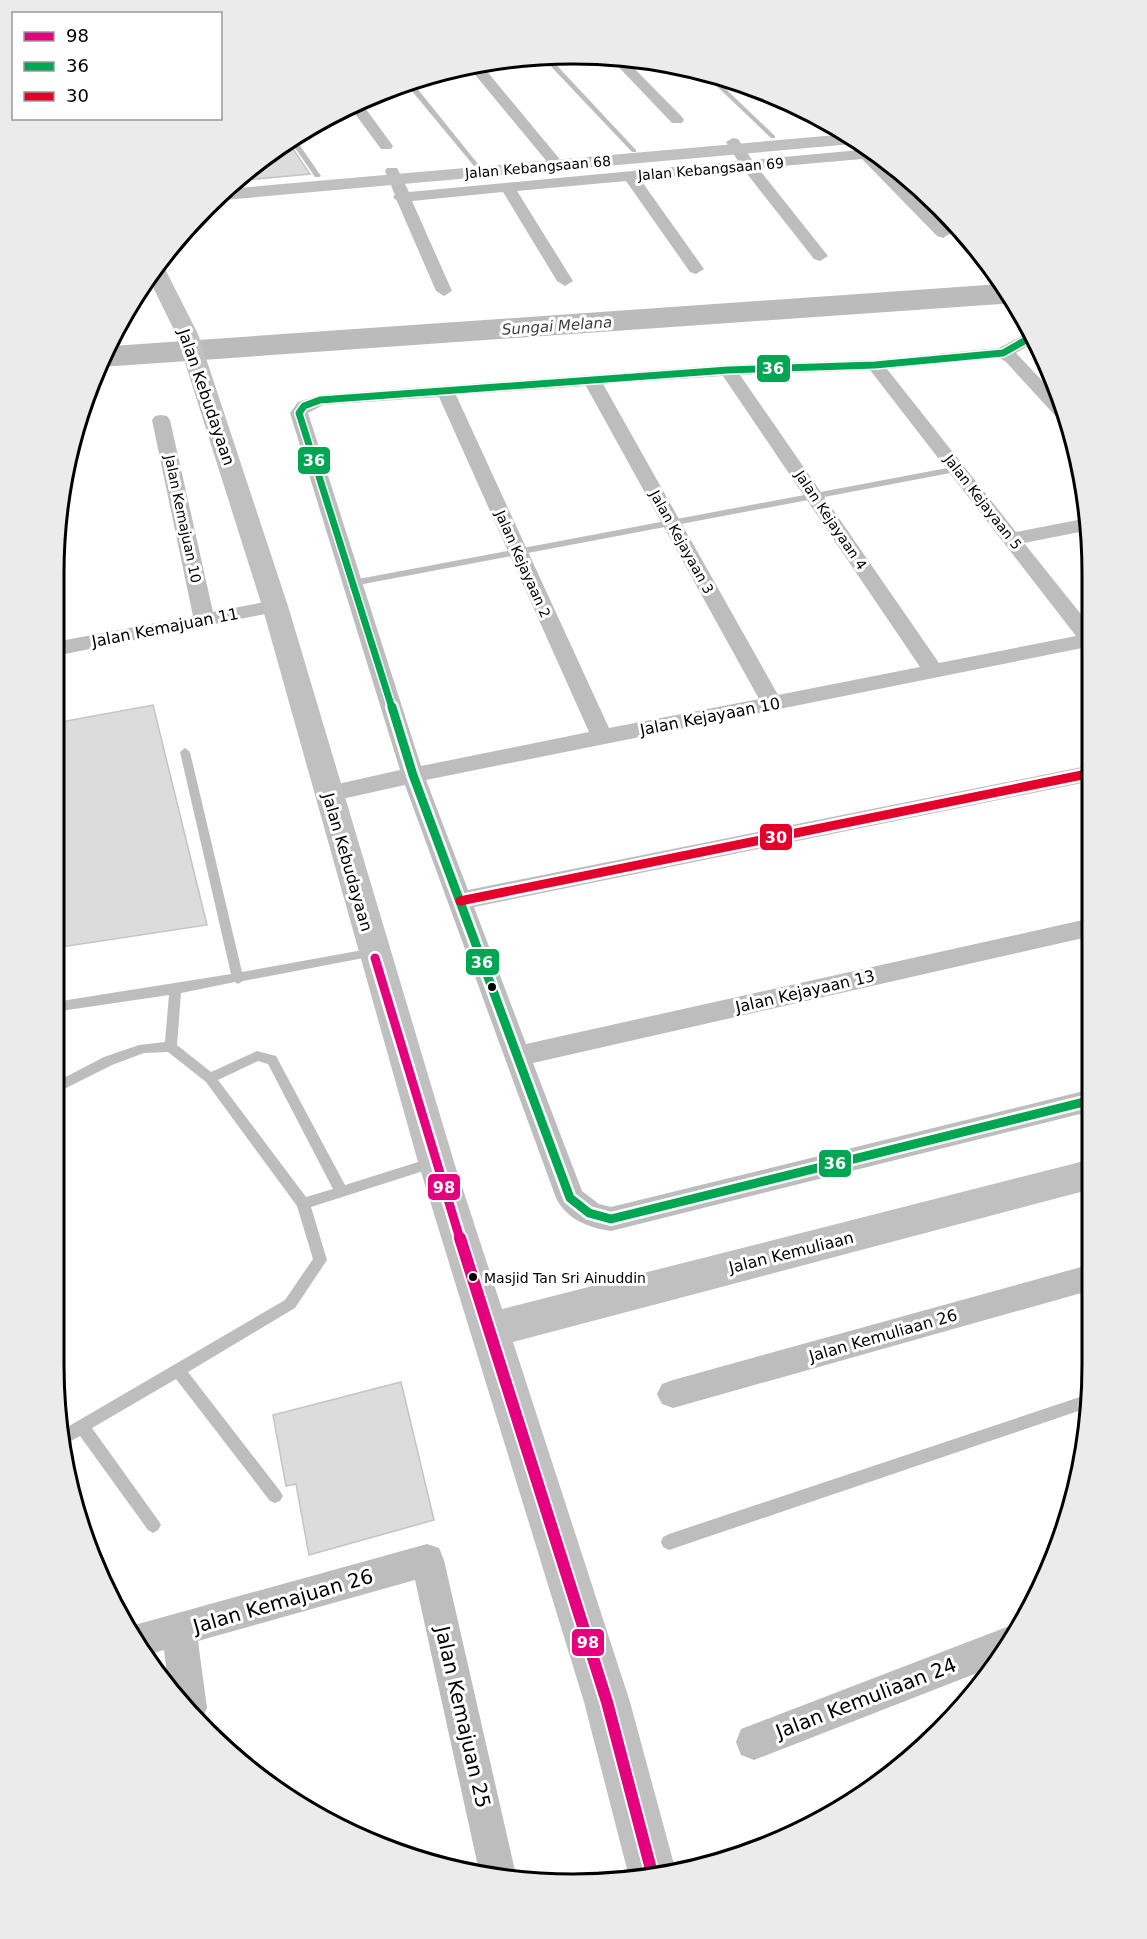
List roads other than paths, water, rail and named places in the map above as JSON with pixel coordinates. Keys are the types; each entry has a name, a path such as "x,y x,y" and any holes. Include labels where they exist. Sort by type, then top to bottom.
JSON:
{"street":[{"path":"626,68 677,120"},
{"path":"481,73 556,162"},
{"path":"360,111 386,146"},
{"name":"Jalan Kebangsaan 68","path":"234,195 396,182 633,151 740,152 773,137 828,133"},
{"name":"Jalan Kebangsaan 68","path":"250,182 317,176 396,182 476,165 740,152 855,149"},
{"path":"740,152 820,256"},
{"name":"Jalan Kebangsaan 69","path":"396,182 508,188 630,176 740,152"},
{"path":"630,176 696,269"},
{"path":"894,179 943,233"},
{"path":"396,182 444,291"},
{"path":"508,188 565,281"},
{"name":"Jalan Kebudayaan","path":"160,278 187,334 202,374 275,606 436,1162 607,1702 651,1868"},
{"path":"1026,340 1003,353 875,364 728,370 320,400 304,406 299,413 413,775 570,1198 581,1209 596,1217 611,1219 1082,1102"},
{"path":"1003,353 1012,358 1052,402"},
{"name":"Jalan Kejayaan 5","path":"875,364 1082,628"},
{"name":"Jalan Kejayaan 4","path":"728,370 934,671"},
{"name":"Jalan Kejayaan 3","path":"592,380 772,703"},
{"name":"Jalan Kejayaan 2","path":"445,391 602,737"},
{"name":"Jalan Kemajuan 10","path":"161,420 204,619"},
{"path":"1012,539 1080,526"},
{"name":"Jalan Kemajuan 11","path":"64,647 275,606"},
{"name":"Jalan Kejayaan 10","path":"328,794 413,775 1082,642"},
{"path":"460,901 1082,775"},
{"name":"Jalan Kejayaan 13","path":"518,1056 1082,929"},
{"name":"Jalan Kemuliaan","path":"490,1330 1082,1182"},
{"name":"Jalan Kemuliaan 26","path":"673,1394 1082,1280"},
{"name":"Jalan Kemajuan 26","path":"144,1639 427,1560"},
{"name":"Jalan Kemajuan 25","path":"427,1560 497,1868"},
{"path":"179,1630 188,1697"},
{"name":"Jalan Kemuliaan 24","path":"754,1742 997,1648"}],"lane":[{"path":"552,65 633,151"},
{"path":"719,86 773,137"},
{"path":"415,90 476,165"},
{"path":"297,146 317,176"},
{"path":"353,583 958,469"},
{"path":"185,752 238,979"},
{"path":"64,1006 238,979 374,952"},
{"path":"171,1047 175,989"},
{"path":"64,1084 143,1048 171,1047 210,1078 303,1204 320,1260 290,1304 69,1434"},
{"path":"210,1078 257,1056 272,1060 342,1192"},
{"path":"303,1204 436,1162"},
{"path":"178,1370 275,1496"},
{"path":"669,1542 1081,1404"},
{"path":"82,1426 153,1525"}],"waterway":[{"name":"Sungai Melana","path":"113,357 999,295"}],"place":[{"name":"Masjid Tan Sri Ainuddin","path":"473,1277"}]}
